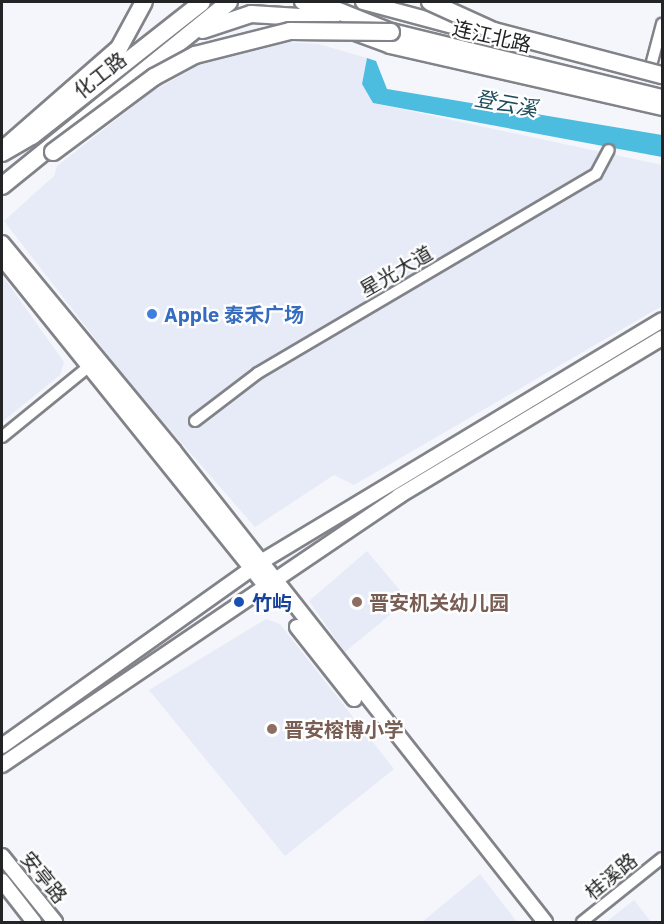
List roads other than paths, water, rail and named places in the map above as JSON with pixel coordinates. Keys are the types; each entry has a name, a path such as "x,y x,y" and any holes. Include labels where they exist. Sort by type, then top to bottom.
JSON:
{"highway":[{"path":"2,153 24,127 119,48 144,2"},
{"path":"170,26 185,2"},
{"name":"化工路","path":"2,153 32,136 202,2"},
{"name":"化工路","path":"8,182 140,71 229,2"},
{"name":"连江北路","path":"316,2 391,32 663,98"},
{"name":"连江北路","path":"337,2 394,22 663,88"},
{"path":"430,2 494,31 658,75"},
{"path":"140,71 230,19 269,13 332,19"},
{"path":"8,182 53,152 154,77 195,55 290,31 391,32"}],"main road":[{"path":"302,2 383,44 663,108"},
{"path":"363,2 658,75"},
{"path":"2,243 257,565 534,922"},
{"path":"2,258 88,367 257,565"},
{"path":"2,746 257,565 663,321"},
{"path":"2,765 269,582 663,338"},
{"path":"269,582 545,922"},
{"name":"安亭路","path":"2,856 56,922"},
{"name":"安亭路","path":"2,881 34,922"}],"street":[{"path":"658,75 663,24"},
{"name":"星光大道","path":"195,422 258,373 596,174 609,150"},
{"path":"2,437 88,367"},
{"name":"桂溪路","path":"582,922 663,858"}],"water":[{"path":"367,58 376,61 387,89 662,135 662,157 373,103 362,84"}],"place":[{"name":"Apple 泰禾广场","path":"152,314"},
{"name":"竹屿","path":"239,602"},
{"name":"晋安机关幼儿园","path":"357,602"},
{"name":"晋安榕博小学","path":"272,729"}],"water label":[{"name":"登云溪","path":"506,103"}]}
